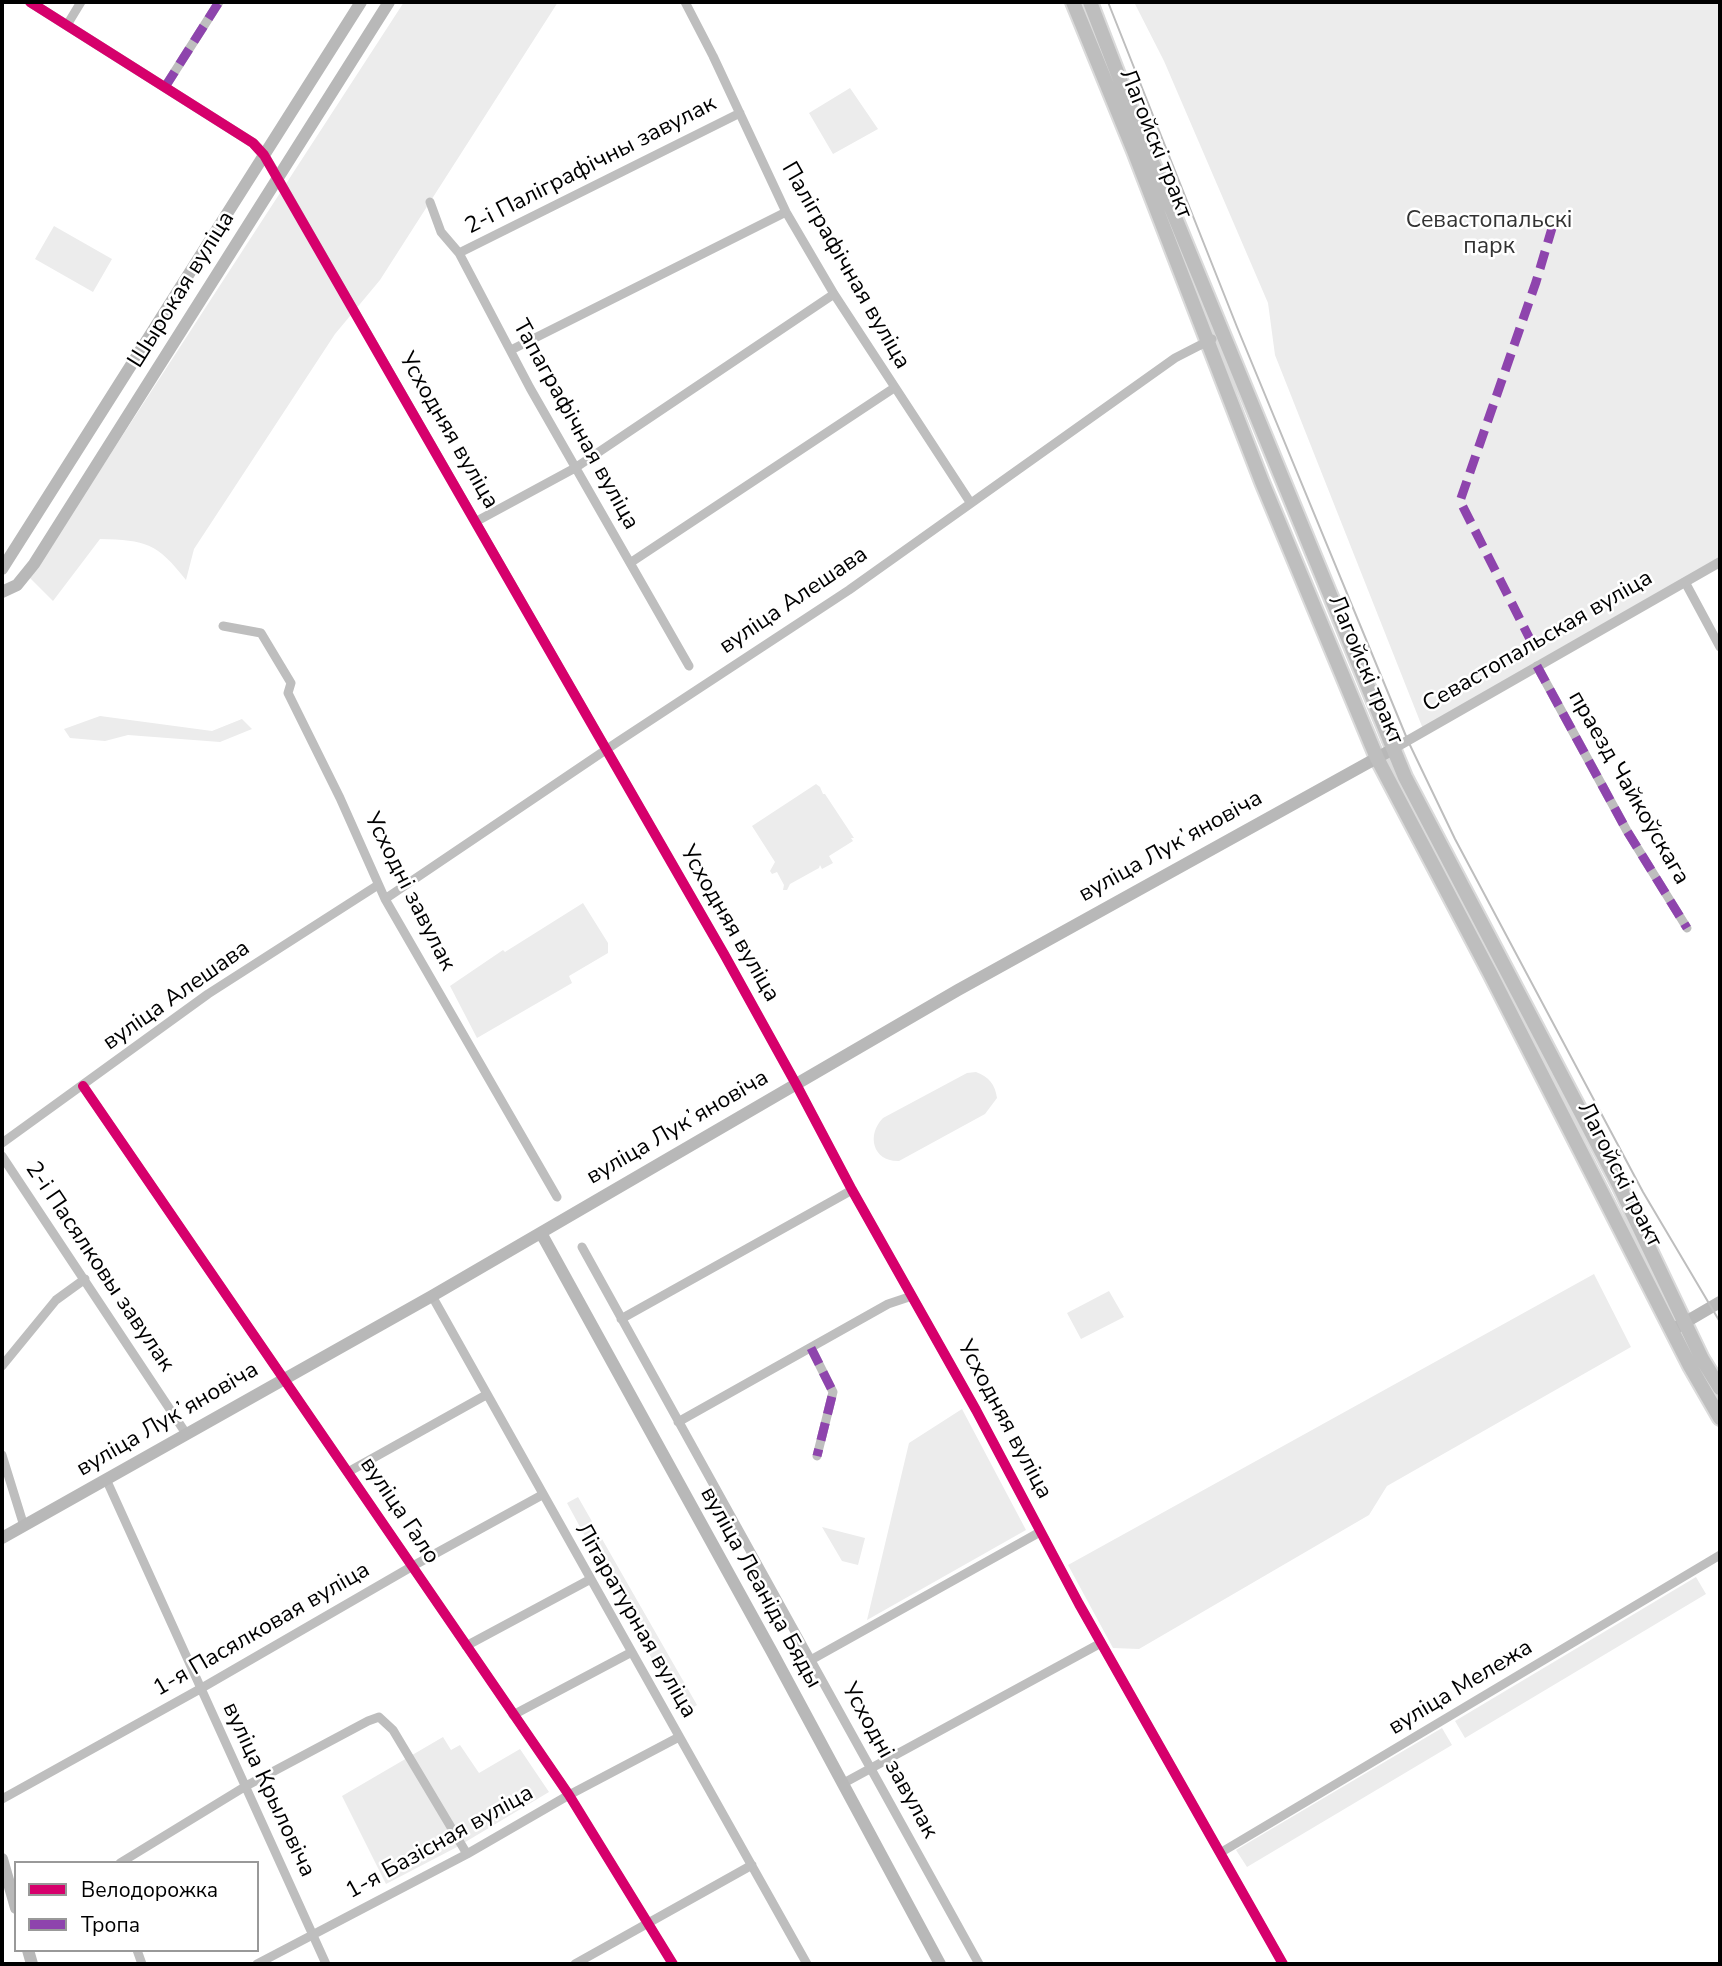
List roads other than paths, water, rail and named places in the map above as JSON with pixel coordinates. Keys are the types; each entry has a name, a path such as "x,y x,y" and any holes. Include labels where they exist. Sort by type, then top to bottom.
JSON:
{"main road":[{"name":"Шырокая вуліца","path":"2,569 361,2"},
{"name":"Шырокая вуліца","path":"2,592 17,585 34,564 389,2"},
{"name":"Лагойскі тракт","path":"1073,2 1273,508 1377,758 1679,1326"},
{"name":"Лагойскі тракт","path":"1090,2 1144,142 1405,777 1619,1185 1679,1326"},
{"name":"Севастопальская вуліца","path":"1377,758 1393,749"},
{"name":"вуліца Лукʼяновіча","path":"2,1538 432,1297 1044,941 1377,758"},
{"name":"вуліца Леаніда Бяды","path":"541,1233 940,1964"},
{"path":"1679,1326 1720,1302"},
{"path":"1679,1326 1720,1388"},
{"path":"1679,1326 1720,1418"},
{"path":"2,1859 14,1901"}],"street":[{"name":"Усходняя вуліца","path":"30,2 253,143 264,155 477,522 796,1084 1101,1643 1283,1964"},
{"path":"67,25 81,2"},
{"path":"165,87 219,2"},
{"name":"Паліграфічная вуліца","path":"685,2 786,212 834,294 970,502"},
{"name":"2-і Паліграфічны завулак","path":"459,253 740,113"},
{"name":"Тапаграфічная вуліца","path":"430,202 441,232 459,253 530,388 690,666"},
{"path":"511,350 786,212"},
{"path":"477,522 575,468 834,294"},
{"name":"вуліца Алешава","path":"385,899 606,749 849,590 1175,358 1223,334"},
{"path":"630,563 894,388"},
{"name":"Севастопальская вуліца","path":"1393,749 1720,562"},
{"path":"1685,582 1720,647"},
{"name":"Усходні завулак","path":"223,626 261,634 291,684 288,693 340,798 385,899 557,1197"},
{"name":"праезд Чайкоўскага","path":"1537,667 1627,831 1687,928"},
{"name":"вуліца Алешава","path":"2,1143 208,994 378,885"},
{"name":"вуліца Гало","path":"83,1086 569,1795 673,1964"},
{"name":"2-і Пасялковы завулак","path":"2,1156 187,1435"},
{"path":"621,1319 852,1190"},
{"name":"Усходні завулак","path":"582,1247 979,1964"},
{"path":"2,1366 57,1300 85,1279"},
{"path":"678,1422 888,1304 912,1296"},
{"name":"Літаратурная вуліца","path":"432,1297 807,1964"},
{"path":"811,1348 833,1392 817,1456"},
{"path":"348,1472 486,1395"},
{"path":"2,1455 24,1526"},
{"name":"вуліца Крыловіча","path":"106,1479 326,1964"},
{"name":"1-я Пасялковая вуліца","path":"2,1799 541,1495"},
{"path":"809,1661 1040,1532"},
{"name":"вуліца Мележа","path":"1220,1853 1720,1555"},
{"path":"466,1646 589,1580"},
{"path":"842,1784 1101,1643"},
{"path":"513,1715 630,1653"},
{"path":"123,1861 246,1786 379,1717 393,1730 467,1854"},
{"name":"1-я Базісная вуліца","path":"257,1964 467,1854 569,1795 679,1737"},
{"path":"575,1964 752,1865"}],"tram line":[{"path":"1108,2 1237,327 1408,741 1455,839 1643,1192 1720,1322"}],"park label":[{"name":"Севастопальскі парк","path":"1489,234"}]}
